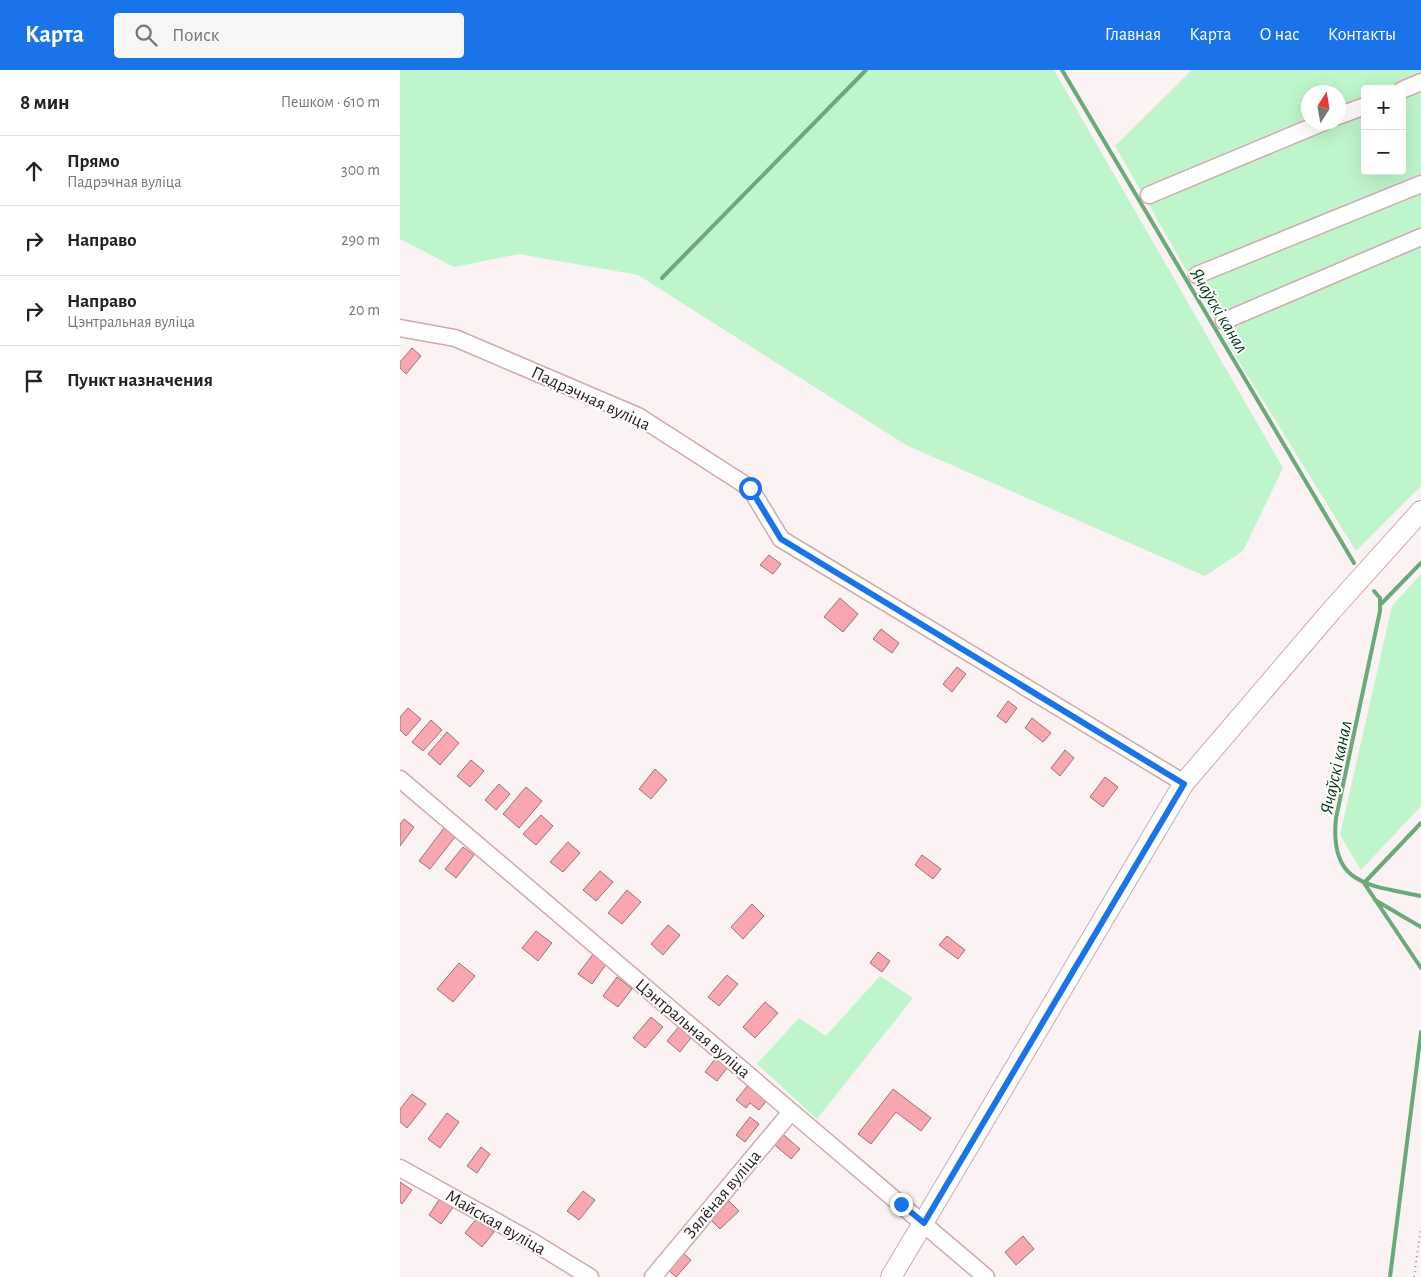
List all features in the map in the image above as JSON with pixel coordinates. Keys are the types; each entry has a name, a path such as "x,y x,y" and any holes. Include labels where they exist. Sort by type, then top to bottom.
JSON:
{"main road":[{"path":"891,1277 1184,784 1332,610 1421,511"}],"street":[{"path":"1406,88 1421,82"},
{"path":"1346,113 1361,107"},
{"path":"1149,195 1305,130"},
{"path":"1197,275 1421,184"},
{"path":"1224,321 1421,237"},
{"name":"Падрэчная вуліца","path":"400,328 455,338 638,416 750,488 781,539 1184,784"},
{"name":"Цэнтральная вуліца","path":"400,779 986,1277"},
{"name":"Зялёная вуліца","path":"653,1277 791,1112"},
{"name":"Майская вуліца","path":"400,1168 533,1242 590,1277"}],"path":[{"path":"1414,1277 1421,1227"}],"green space":[{"path":"400,70 1054,70 1283,468 1243,551 1205,576 906,445 638,275 519,254 454,267 400,239"},
{"path":"1192,70 1421,70 1421,486 1356,551 1238,360 1115,146"},
{"path":"1421,574 1421,806 1361,870 1340,835 1392,606"},
{"path":"880,976 913,998 817,1119 757,1064 799,1018 826,1036"}],"building":[{"path":"412,348 421,356 406,374 400,368 400,362"},
{"path":"769,555 781,564 773,574 760,565"},
{"path":"840,598 858,614 843,632 824,617"},
{"path":"881,629 899,643 892,653 873,639"},
{"path":"957,667 966,674 952,692 943,684"},
{"path":"1008,701 1017,708 1006,723 997,716"},
{"path":"408,708 421,719 406,736 400,730 400,717"},
{"path":"1032,718 1051,733 1043,742 1025,728"},
{"path":"431,720 442,730 423,751 412,742"},
{"path":"447,732 459,743 440,765 428,754"},
{"path":"1065,750 1074,758 1060,776 1051,768"},
{"path":"471,760 484,771 470,787 457,776"},
{"path":"655,769 667,780 651,799 639,789"},
{"path":"1105,777 1118,787 1103,807 1090,797"},
{"path":"499,784 510,794 496,810 485,800"},
{"path":"526,787 542,801 519,828 503,814"},
{"path":"541,815 553,826 536,845 523,834"},
{"path":"404,819 414,827 400,846 400,824"},
{"path":"444,828 455,837 430,869 419,861"},
{"path":"568,842 580,853 563,872 550,862"},
{"path":"463,847 474,855 456,878 445,869"},
{"path":"922,855 941,869 933,879 915,865"},
{"path":"600,871 613,882 596,901 583,890"},
{"path":"627,890 641,902 622,924 608,913"},
{"path":"752,904 764,916 743,939 731,927"},
{"path":"668,925 680,935 663,955 651,944"},
{"path":"536,931 552,943 538,961 522,948"},
{"path":"947,936 965,950 958,959 939,945"},
{"path":"878,952 890,961 882,972 870,963"},
{"path":"594,953 607,963 592,984 578,974"},
{"path":"459,963 475,976 453,1002 437,989"},
{"path":"727,975 738,984 719,1006 708,997"},
{"path":"617,977 632,989 618,1007 603,996"},
{"path":"765,1002 778,1013 755,1038 743,1027"},
{"path":"651,1017 663,1027 645,1048 633,1038"},
{"path":"681,1024 694,1034 680,1052 667,1041"},
{"path":"719,1054 731,1063 717,1081 705,1072"},
{"path":"750,1083 768,1099 759,1110 750,1103 746,1108 736,1100"},
{"path":"893,1089 931,1118 921,1131 896,1112 871,1144 858,1134"},
{"path":"412,1094 426,1104 407,1128 400,1122 400,1109"},
{"path":"447,1113 459,1122 440,1148 428,1139"},
{"path":"750,1117 759,1124 745,1142 736,1135"},
{"path":"778,1130 800,1149 791,1159 769,1140"},
{"path":"481,1147 490,1154 477,1173 467,1166"},
{"path":"400,1182 412,1190 402,1204 400,1202"},
{"path":"583,1191 595,1200 579,1220 567,1211"},
{"path":"441,1197 454,1206 441,1224 429,1215"},
{"path":"729,1201 739,1211 720,1229 710,1219"},
{"path":"477,1218 494,1232 482,1247 465,1233"},
{"path":"1023,1236 1034,1249 1016,1265 1005,1252"},
{"path":"682,1252 691,1260 676,1277 667,1269"}],"waterway":[{"path":"662,278 866,70"},
{"name":"Ячаўскі канал","path":"1062,70 1354,563"},
{"path":"1382,603 1421,563"},
{"name":"Ячаўскі канал","path":"1374,591 1380,598 1380,611 1336,818 1335,840 1339,857 1346,869 1356,878 1384,889 1421,896"},
{"path":"1421,823 1364,883 1421,968"},
{"path":"1375,900 1421,927"},
{"path":"1390,1277 1421,1032"}],"route":[{"path":"750,488 781,539 1184,784 924,1223 901,1204"}]}
